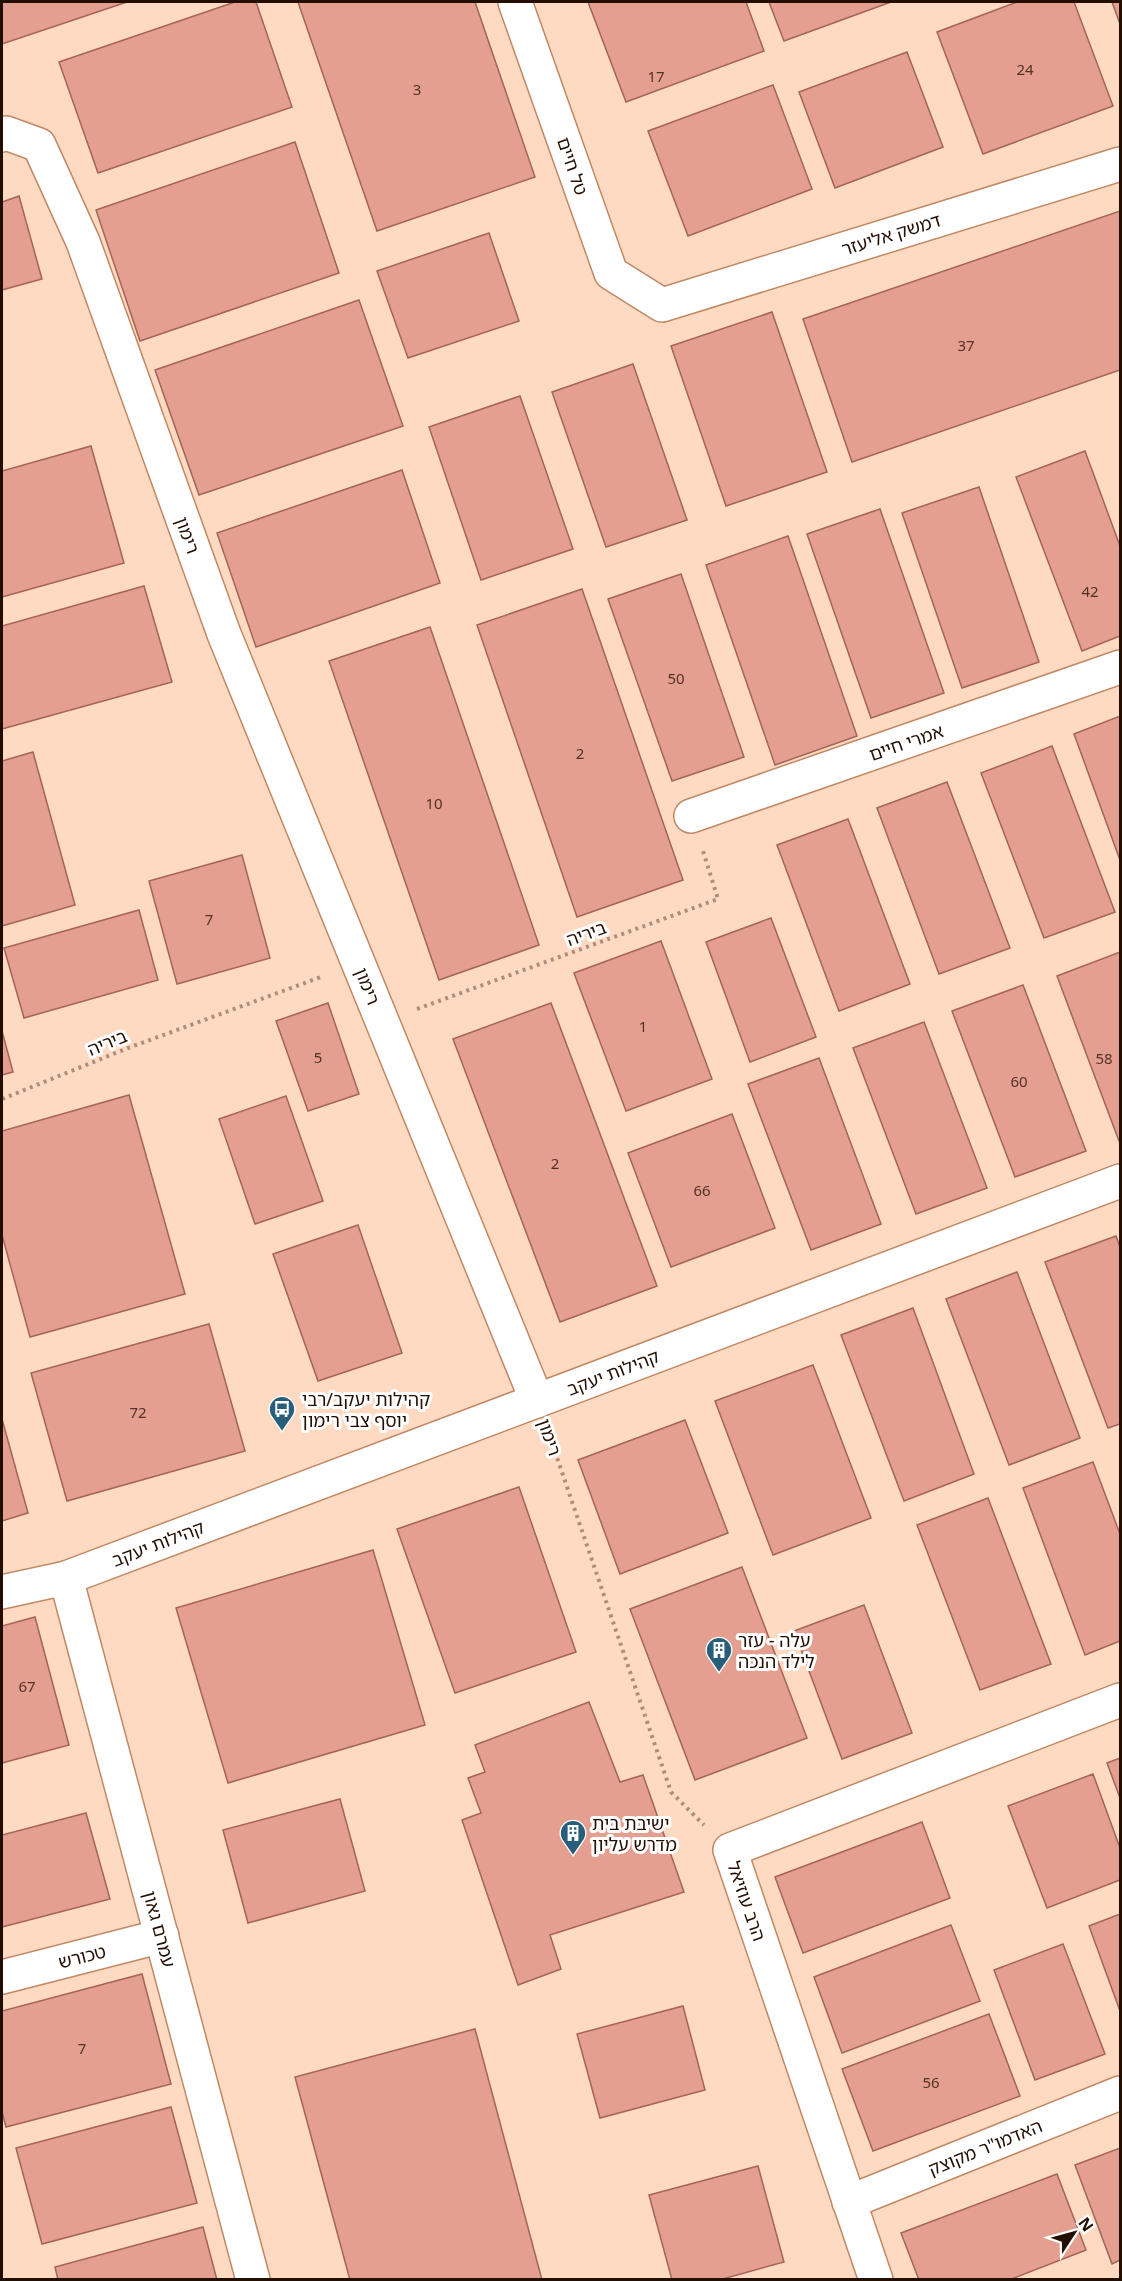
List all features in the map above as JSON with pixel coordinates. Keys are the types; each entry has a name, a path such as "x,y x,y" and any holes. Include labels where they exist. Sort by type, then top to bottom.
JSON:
{"street":[{"name":"טל חיים","path":"515,2 611,273 662,305"},
{"name":"רימון","path":"2,135 6,133 39,145 83,242 224,634 537,1401"},
{"name":"דמשק אליעזר","path":"662,305 1120,164"},
{"name":"אמרי חיים","path":"691,816 1120,667"},
{"name":"קהילות יעקב","path":"2,1592 66,1578 1120,1181"},
{"name":"עמרם גאון","path":"66,1578 253,2280"},
{"name":"הרב עוזיאל","path":"876,2280 730,1850 1120,1700"},
{"name":"טכורש","path":"2,1977 162,1936"},
{"name":"האדמו\"ר מקוצק","path":"849,2202 1120,2093"}],"path":[{"name":"ביריה","path":"382,1022 718,899 691,816"},
{"name":"ביריה","path":"2,1099 128,1048 359,963"},
{"name":"רימון","path":"537,1401 671,1792 730,1850"}],"building":[{"path":"2,2 127,2 2,44"},
{"path":"235,2 256,2 292,107 98,173 59,62"},
{"path":"298,2 475,2 535,177 377,231"},
{"path":"588,2 746,2 764,51 626,102"},
{"path":"769,2 891,2 784,41"},
{"path":"1017,2 1074,2 1113,106 983,154 937,32"},
{"path":"1112,2 1120,2 1120,24"},
{"path":"907,52 943,147 835,188 799,92"},
{"path":"773,85 812,189 688,236 648,131"},
{"path":"295,142 339,273 140,341 96,210"},
{"path":"19,196 42,279 2,290 2,202"},
{"path":"1120,211 1120,370 852,462 803,319"},
{"path":"489,233 519,321 408,358 377,271"},
{"path":"359,300 403,426 199,495 155,370"},
{"path":"772,312 827,472 726,506 671,346"},
{"path":"633,364 687,520 606,547 552,392"},
{"path":"520,396 573,549 481,580 429,427"},
{"path":"91,446 124,563 2,597 2,471"},
{"path":"1085,451 1120,546 1120,636 1082,651 1016,477"},
{"path":"402,470 440,583 256,647 217,533"},
{"path":"979,487 1039,662 962,688 902,513"},
{"path":"880,509 944,693 871,718 807,534"},
{"path":"788,536 857,736 775,765 706,565"},
{"path":"681,574 744,757 672,781 608,599"},
{"path":"144,586 172,682 2,729 2,626"},
{"path":"582,589 683,880 577,917 477,625"},
{"path":"430,627 539,945 439,980 329,661"},
{"path":"1120,716 1120,860 1074,734"},
{"path":"1052,746 1115,912 1044,938 981,773"},
{"path":"33,752 75,905 2,926 2,761"},
{"path":"947,782 1010,948 939,974 877,808"},
{"path":"848,819 910,984 839,1011 777,845"},
{"path":"242,855 270,958 177,984 149,881"},
{"path":"139,910 158,980 24,1018 4,948"},
{"path":"771,918 816,1037 750,1062 706,942"},
{"path":"661,941 712,1079 626,1111 574,973"},
{"path":"1120,952 1120,1141 1119,1141 1057,976"},
{"path":"1023,985 1086,1151 1015,1177 952,1011"},
{"path":"328,1003 359,1094 308,1111 276,1021"},
{"path":"551,1003 657,1286 560,1322 453,1039"},
{"path":"924,1022 987,1188 916,1214 853,1048"},
{"path":"2,1031 13,1072 2,1075"},
{"path":"819,1058 881,1224 811,1250 748,1084"},
{"path":"129,1095 185,1294 30,1337 2,1235 2,1131"},
{"path":"286,1096 323,1201 255,1224 219,1119"},
{"path":"732,1114 775,1228 671,1267 628,1153"},
{"path":"358,1225 402,1353 318,1381 273,1254"},
{"path":"1116,1236 1120,1247 1120,1424 1108,1428 1045,1262"},
{"path":"1017,1272 1080,1438 1009,1465 946,1299"},
{"path":"913,1308 974,1474 904,1501 841,1335"},
{"path":"209,1324 245,1451 67,1501 31,1373"},
{"path":"813,1365 871,1518 773,1555 715,1401"},
{"path":"2,1419 28,1513 2,1521"},
{"path":"685,1420 728,1533 620,1574 578,1460"},
{"path":"1093,1462 1120,1534 1120,1641 1085,1655 1023,1488"},
{"path":"519,1487 576,1652 455,1693 397,1529"},
{"path":"988,1498 1051,1664 980,1690 917,1525"},
{"path":"373,1550 425,1725 228,1783 176,1608"},
{"name":"עלה - עזר לילד הנכה","path":"742,1567 807,1738 695,1780 630,1609"},
{"path":"864,1605 912,1733 842,1759 794,1631"},
{"path":"35,1617 69,1745 2,1763 2,1626"},
{"name":"ישיבת בית מדרש עליון","path":"589,1702 620,1782 643,1775 684,1892 550,1935 561,1969 518,1985 462,1820 481,1813 468,1778 485,1772 475,1745"},
{"path":"1120,1758 1120,1798 1107,1763"},
{"path":"1093,1774 1120,1848 1120,1880 1047,1908 1008,1806"},
{"path":"340,1799 365,1891 248,1923 223,1830"},
{"path":"86,1813 110,1899 2,1927 2,1835"},
{"path":"922,1822 950,1898 803,1953 775,1877"},
{"path":"1120,1914 1120,2011 1089,1926"},
{"path":"951,1925 980,2001 842,2053 814,1977"},
{"path":"1063,1944 1105,2054 1035,2080 994,1970"},
{"path":"142,1974 171,2084 6,2127 2,2112 2,2011"},
{"path":"683,2006 705,2090 600,2118 577,2034"},
{"path":"989,2014 1020,2096 873,2151 842,2069"},
{"path":"475,2029 542,2280 350,2280 295,2077"},
{"path":"171,2107 197,2203 42,2244 16,2148"},
{"path":"1120,2148 1120,2260 1112,2264 1075,2165"},
{"path":"758,2166 784,2262 719,2280 672,2280 649,2195"},
{"path":"1057,2174 1086,2250 1009,2280 919,2280 901,2233"},
{"path":"203,2227 217,2280 58,2280 55,2267"}],"place":[{"name":"קהילות יעקב/רבי יוסף צבי רימון","path":"282,1432"},
{"name":"עלה - עזר לילד הנכה","path":"719,1673"},
{"name":"ישיבת בית מדרש עליון","path":"573,1856"}]}
